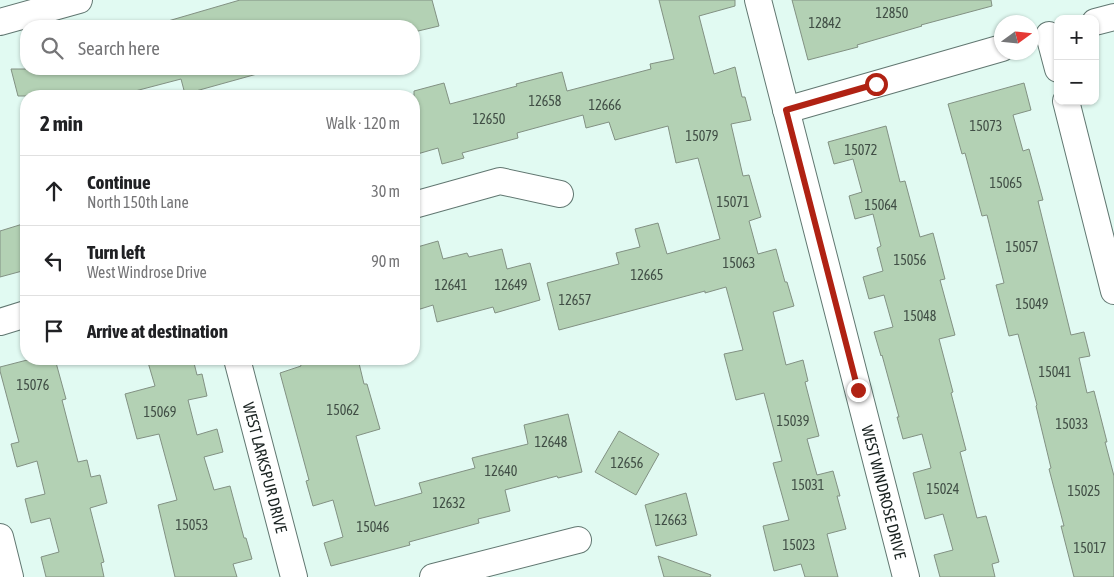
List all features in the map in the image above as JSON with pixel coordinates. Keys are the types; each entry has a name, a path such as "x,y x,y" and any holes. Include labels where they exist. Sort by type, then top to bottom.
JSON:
{"street":[{"path":"0,22 79,0"},
{"name":"WEST WINDROSE DRIVE","path":"758,0 906,577"},
{"path":"1099,21 1114,17"},
{"path":"1046,36 1055,60"},
{"path":"786,110 994,50"},
{"path":"1067,105 1114,291"},
{"path":"420,203 500,181 560,194"},
{"path":"0,322 20,316"},
{"name":"WEST LARKSPUR DRIVE","path":"239,365 294,577"},
{"path":"0,537 10,577"},
{"path":"433,577 578,540"}],"building":[{"path":"240,0 432,0 439,26 420,31 420,20 171,20"},
{"path":"659,0 735,0 735,6 699,16 714,74 735,67 742,97 745,97 751,120 731,124 743,176 749,175 761,217 749,221 758,254 776,249 794,306 773,312 786,365 803,360 808,381 805,382 819,436 807,439 817,475 833,471 840,496 837,496 846,529 827,534 838,577 805,577 801,564 774,571 763,526 789,520 773,463 782,461 764,393 736,400 724,354 743,350 726,287 559,330 547,283 619,264 616,253 640,247 635,229 658,223 667,254 720,239 698,158 676,163 668,126 615,140 609,122 586,128 583,115 517,133 518,138 462,153 464,158 442,164 438,148 420,153 420,90 418,90 444,83 450,104 562,72 567,91 651,69 650,64 674,59"},
{"path":"792,0 991,0 992,6 921,25 857,45 858,47 808,60"},
{"path":"11,69 20,69 20,75 253,75 199,90 184,90 181,79 139,90 20,90 20,96 18,96"},
{"path":"1024,83 1031,110 1013,115 1023,151 1029,149 1043,200 1038,201 1071,335 1084,332 1090,356 1079,358 1087,393 1094,391 1114,476 1114,577 1074,577 1061,526 1064,526 1049,469 1051,468 1037,405 1018,334 1009,336 996,285 1004,283 987,215 982,216 965,153 962,154 948,104"},
{"path":"886,126 900,182 905,181 920,237 933,233 945,279 940,280 955,335 939,339 966,450 960,452 977,518 986,516 999,562 992,564 995,577 940,577 934,555 953,550 943,514 925,519 913,473 931,468 922,434 903,439 897,417 899,417 874,332 893,327 884,295 869,299 863,277 883,271 877,248 881,246 873,214 855,219 849,196 862,192 853,159 834,164 828,142"},
{"path":"20,225 20,272 0,277 0,231"},
{"path":"438,241 443,259 467,253 469,257 502,249 507,269 530,263 540,300 495,313 493,307 437,322 433,305 420,309 420,246"},
{"path":"20,362 20,365 57,365 66,399 62,400 78,462 87,460 91,477 100,475 107,503 90,508 104,562 101,563 104,577 46,577 41,557 59,552 50,518 31,523 25,499 45,494 37,461 17,467 11,444 19,442 0,367"},
{"path":"149,365 194,365 197,375 202,374 207,396 188,400 197,435 217,429 223,452 204,457 214,490 230,486 244,538 246,538 252,559 233,564 237,577 175,577 158,505 177,500 159,434 137,439 125,394 155,386"},
{"path":"359,365 380,429 356,436 375,506 422,493 419,483 475,468 472,458 528,444 524,425 568,414 582,472 558,478 557,476 505,490 510,511 478,519 479,523 409,542 410,545 331,566 324,543 343,537 333,500 313,506 306,481 309,480 280,373 301,366"},
{"path":"619,431 659,454 636,495 595,472"},
{"path":"686,493 697,535 656,546 645,505"},
{"path":"658,556 711,575 710,577 664,577"}],"route":[{"path":"858,390 786,110 876,84"}]}
